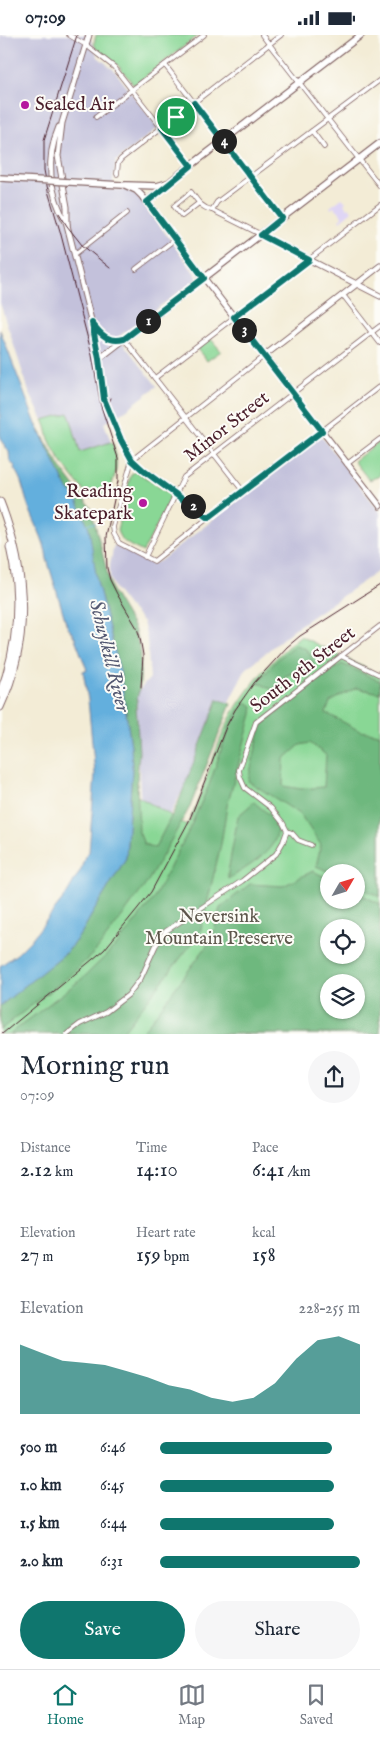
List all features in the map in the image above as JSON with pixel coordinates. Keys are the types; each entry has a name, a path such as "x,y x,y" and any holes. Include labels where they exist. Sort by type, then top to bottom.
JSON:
{"highway":[{"path":"0,502 8,521 19,566 22,608 16,663 0,707"},
{"path":"0,513 14,569 17,606 14,646 0,694"}],"main road":[{"path":"147,202 172,180 361,35"},
{"path":"124,185 136,190 147,202 204,278 380,143"},
{"path":"0,178 124,185 157,185 172,180"}],"street":[{"path":"68,35 111,63 191,166"},
{"path":"67,225 67,207 58,156 62,123 89,35"},
{"path":"96,117 204,35"},
{"path":"262,35 380,186"},
{"path":"116,174 118,163 121,159 281,35"},
{"path":"165,65 282,218"},
{"path":"212,210 217,202 380,80"},
{"path":"62,123 58,129 53,146 50,175 55,197 67,225 76,254 92,323 99,359 102,389 107,407 132,460 208,518"},
{"path":"312,131 324,147"},
{"path":"200,203 182,216 174,206 191,192 200,203 203,207 380,296"},
{"path":"155,378 380,205"},
{"path":"76,254 127,213"},
{"path":"136,269 174,240"},
{"path":"380,265 132,460 113,527 114,534 119,543 154,561 380,386"},
{"path":"99,359 204,278 380,507"},
{"path":"342,295 380,343"},
{"path":"92,323 105,337 114,341 124,339"},
{"name":"Minor Street","path":"145,557 184,477 380,326"},
{"path":"124,339 243,491"},
{"path":"347,464 380,439"},
{"name":"South 9th Street","path":"287,831 271,808 245,788 240,777 239,770 256,722 380,626"},
{"path":"341,656 380,675"},
{"path":"67,1034 80,1024 106,1012 124,999 141,978 156,945 166,931 242,881 270,860 276,854 287,831 292,833 298,840 311,845"}],"shaded area":[{"path":"0,35 89,35 98,57 114,70 158,128 116,161 112,189 127,190 138,196 198,278 118,337 157,386 117,417 104,423 111,442 80,452 69,413 43,420 29,392 0,303"},
{"path":"342,198 346,202 344,204 347,208 349,207 352,211 340,221 339,219 342,217 339,211 334,207 331,209 330,207"},
{"path":"321,436 380,512 380,570 294,629 246,669 164,826 141,815 136,694 150,678 147,639 143,622 115,589 110,578 110,565 114,545 153,564 160,561"}],"green space":[{"path":"96,35 199,35 134,85 117,64 96,49 94,43"},
{"path":"210,338 221,351 207,361 197,349"},
{"path":"69,413 80,452 111,442 113,444 117,464 108,494 90,498 67,470 49,439 43,420"},
{"path":"36,424 61,468 91,508 112,591 134,628 141,653 140,684 136,705 139,752 137,781 139,832 144,844 155,848 178,803 218,699 231,704 190,807 147,883 97,950 68,977 0,1030 0,1006 68,951 82,932 126,858 132,769 131,746 120,671 76,498 67,488"},
{"path":"380,441 380,476 369,480 354,461"},
{"path":"136,471 172,496 143,552 124,541 117,530 131,474"},
{"name":"Neversink Mountain Preserve","path":"300,636 380,675 380,1034 0,1034 0,1006 68,951 82,932 126,858 134,794 187,825 225,728 248,690 268,667"},
{"path":"294,645 308,651 314,665 286,676 276,690 258,682 277,660"},
{"path":"342,664 380,681 380,693 356,688 330,702 326,713 360,731 380,734 380,897 365,890 365,864 320,864 320,868 316,866 321,845 300,814 248,781 261,726 327,673","holes":["310,743 326,755 324,787 301,789 283,786 284,759 300,745"]},
{"path":"244,701 253,706 252,714 227,806 221,844 200,933 121,1034 10,1034 84,977 116,946 154,898 188,832 209,785 229,727"},
{"path":"254,802 274,820 277,830 275,839 263,855 254,863 228,879 238,816"},
{"path":"313,871 320,874 320,909 365,909 365,896 380,904 380,1034 141,1034 212,939 220,908 250,884 283,886"}],"water":[{"name":"Schuylkill River","path":"0,330 36,424 67,488 76,498 89,528 97,581 120,671 131,746 132,769 126,858 82,932 68,951 0,1006 0,966 17,954 30,941 64,898 81,869 85,856 89,852 95,774 88,700 83,671 87,670 74,636 67,626 44,544 21,481 14,469 15,466 10,462 9,452 0,439"}],"waterway":[{"path":"87,524 96,523"}],"railway":[{"path":"77,35 44,140 44,170 92,355 101,406 118,458 118,481 106,537 107,568 110,580 137,628 140,638 143,655 141,687"},
{"path":"59,213 82,245 110,268"},
{"path":"107,418 107,407 111,398"},
{"path":"2,1034 104,950 151,892 189,821 226,727 235,710 254,683 287,647 300,636 380,585"}],"place":[{"name":"Sealed Air","path":"25,105"},
{"name":"Reading Skatepark","path":"143,503"}],"route":[{"path":"194,103 282,218 261,235 309,260 234,317 322,431 208,518 132,460 121,440 104,399 92,323 105,337 114,341 124,339 204,278 147,202 191,166 162,128 176,117 194,103"}]}
